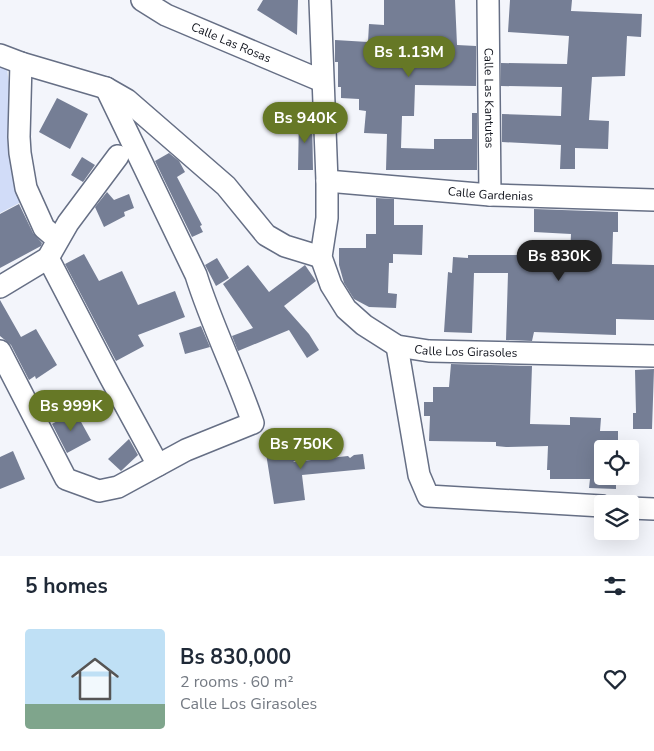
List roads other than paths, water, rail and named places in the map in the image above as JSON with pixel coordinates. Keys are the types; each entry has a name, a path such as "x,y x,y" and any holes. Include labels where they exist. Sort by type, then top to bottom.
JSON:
{"street":[{"name":"Calle Las Rosas","path":"142,0 166,14 322,81"},
{"path":"0,55 106,88 127,100 226,186 266,235 285,246 322,257 327,218 327,181 320,0"},
{"name":"Calle Las Kantutas","path":"488,0 490,195"},
{"path":"21,63 19,137 26,188 52,248 158,465"},
{"path":"0,351 66,479 99,491 118,487 186,450 252,423 242,393 205,304 196,275 106,88"},
{"path":"0,287 52,248 118,156"},
{"name":"Calle Gardenias","path":"327,181 490,195 654,200"},
{"name":"Calle Los Girasoles","path":"322,257 331,285 346,309 364,325 397,346 428,351 654,356"},
{"path":"397,346 419,475 428,496 594,506"},
{"path":"639,508 654,509"}]}
